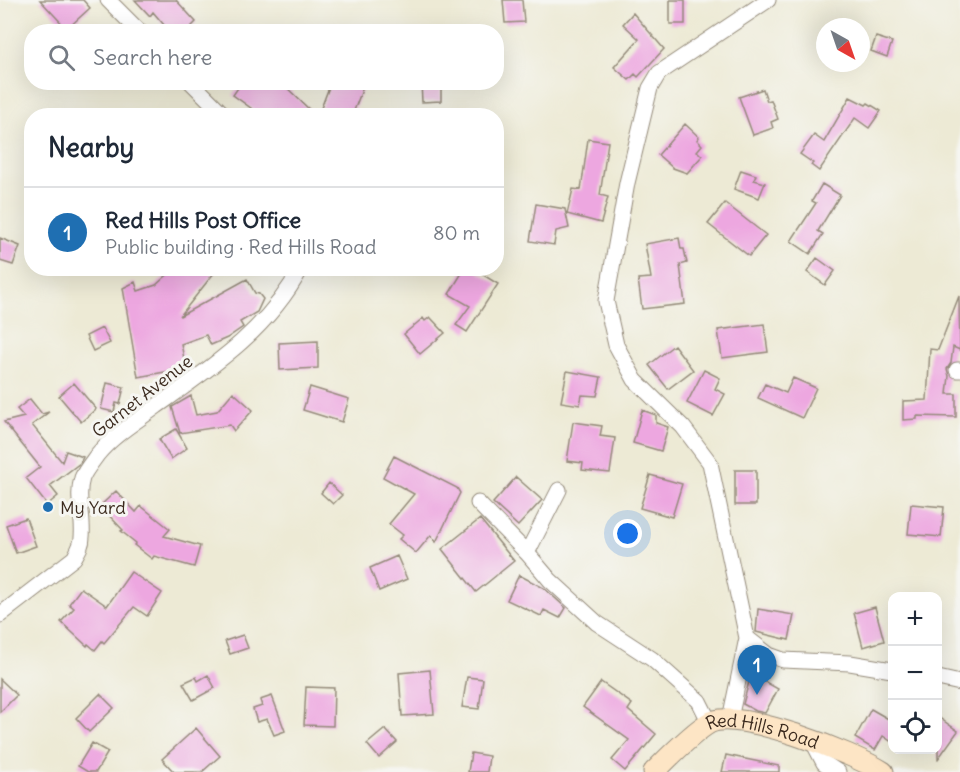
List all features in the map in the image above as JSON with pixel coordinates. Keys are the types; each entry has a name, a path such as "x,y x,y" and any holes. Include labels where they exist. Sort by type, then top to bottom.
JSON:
{"main road":[{"name":"Red Hills Road","path":"654,772 720,721 812,740 883,772"}],"street":[{"path":"108,0 132,24"},
{"path":"478,503 550,580 597,623 652,659 720,721 747,638 710,463 683,427 635,380 616,345 606,301 627,183 650,88 659,73 768,0"},
{"path":"200,90 217,108"},
{"name":"Garnet Avenue","path":"0,615 74,558 82,537 80,506 82,477 98,454 116,436 214,365 266,320 282,300 296,276"},
{"path":"527,553 560,490"},
{"path":"747,638 769,655 783,660 850,663 888,669"},
{"path":"942,679 960,683"},
{"path":"812,740 824,764 838,772"}],"building":[{"path":"40,0 83,0 90,8 72,24 62,24"},
{"path":"135,0 176,0 196,22 194,24 163,24 153,12 150,16"},
{"path":"503,0 522,0 524,22 505,23"},
{"path":"670,0 685,0 685,24 670,24"},
{"path":"633,13 664,49 638,77 635,74 629,80 614,67 639,39 623,24"},
{"path":"876,37 892,42 887,57 871,51"},
{"path":"763,89 767,101 771,100 778,119 771,122 773,128 753,135 739,97"},
{"path":"236,90 289,90 308,108 251,108 233,95"},
{"path":"328,90 362,90 355,108 321,108"},
{"path":"421,90 441,90 441,101 422,102"},
{"path":"850,97 866,105 868,103 881,111 869,128 855,118 819,171 811,165 813,163 800,154 814,135 824,142"},
{"path":"685,124 699,137 697,140 702,145 697,151 702,156 687,173 673,168 658,155"},
{"path":"588,139 608,142 600,195 608,197 601,223 567,214 573,189 581,190"},
{"path":"741,170 756,175 754,180 765,183 759,198 734,189"},
{"path":"822,184 840,195 818,231 823,234 810,254 791,241 816,203 812,201"},
{"path":"725,203 766,235 749,256 708,224"},
{"path":"536,204 565,209 569,228 556,231 554,245 530,241"},
{"path":"0,238 20,246 13,265 0,261"},
{"path":"679,238 687,263 680,265 685,304 642,309 638,279 651,278 645,244"},
{"path":"817,258 835,271 825,285 807,272"},
{"path":"166,276 212,276 180,316 247,279 255,293 263,299 257,312 240,322 243,327 227,338 211,345 206,335 181,344 186,368 138,377 123,288 135,282 138,291 156,285"},
{"path":"460,276 485,276 498,284 467,332 456,325 470,306 449,294"},
{"path":"959,296 960,350 953,347 951,363 947,369 949,376 947,394 956,394 956,417 917,416 917,419 903,420 903,401 927,400 930,349 938,350"},
{"path":"430,317 445,333 420,354 404,334 423,318 425,321"},
{"path":"764,324 768,352 722,358 718,330"},
{"path":"102,328 110,343 93,351 86,336"},
{"path":"318,341 318,368 280,370 279,343"},
{"path":"674,345 693,370 668,389 649,365"},
{"path":"704,370 720,378 715,389 725,394 713,416 687,403"},
{"path":"567,371 601,377 597,396 582,395 580,405 561,402"},
{"path":"793,378 816,388 802,418 758,398 765,384 786,393"},
{"path":"74,383 96,409 81,422 59,396"},
{"path":"107,383 124,387 120,404 116,403 114,412 101,409"},
{"path":"310,387 349,399 342,422 303,410"},
{"path":"233,392 253,410 234,431 230,425 180,433 172,407 191,396 196,415 217,411"},
{"path":"30,399 42,414 49,412 32,425 62,462 66,451 83,457 80,463 50,486 58,496 47,505 26,478 40,467 4,422 24,417 17,409"},
{"path":"642,410 656,415 656,423 668,427 661,451 633,443"},
{"path":"573,422 602,426 600,436 615,438 610,473 582,470 583,463 567,461"},
{"path":"176,429 187,448 171,459 159,439"},
{"path":"394,456 457,488 460,493 436,542 431,535 416,553 399,539 403,535 389,524 414,494 383,477"},
{"path":"735,470 756,470 756,505 735,505"},
{"path":"650,475 682,484 672,517 640,508"},
{"path":"516,477 542,500 518,526 493,503"},
{"path":"329,483 342,495 333,504 321,493"},
{"path":"116,491 136,512 141,506 170,529 164,536 200,546 194,567 154,556 152,559 134,545 136,543 121,531 123,530 100,506"},
{"path":"911,504 944,507 941,537 908,534"},
{"path":"26,518 36,546 16,553 6,525"},
{"path":"480,519 514,561 476,592 442,549"},
{"path":"397,556 407,579 379,591 370,568"},
{"path":"131,572 162,593 147,616 134,607 104,643 102,641 95,650 88,644 87,646 61,622 74,608 69,604 81,588 107,606"},
{"path":"519,575 544,588 566,608 560,618 544,610 541,616 507,600"},
{"path":"875,607 884,641 863,647 854,613"},
{"path":"758,609 794,615 789,640 756,632"},
{"path":"243,635 248,648 230,654 225,641"},
{"path":"430,670 434,714 402,716 399,673"},
{"path":"751,674 778,689 765,713 743,704"},
{"path":"208,675 215,688 193,700 183,683 196,677 198,681"},
{"path":"467,677 483,679 479,709 462,707"},
{"path":"0,679 17,695 0,712"},
{"path":"601,682 632,704 628,710 656,734 625,771 612,760 629,740 583,707"},
{"path":"306,687 334,688 333,726 304,725"},
{"path":"100,694 114,708 89,732 76,718"},
{"path":"272,696 285,731 274,735 267,719 257,722 253,709 262,706 260,700"},
{"path":"871,709 888,719 888,739 883,736 875,750 855,738"},
{"path":"942,720 958,731 942,753"},
{"path":"196,728 220,756 202,772 174,772 162,759"},
{"path":"385,729 397,742 379,758 367,744"},
{"path":"92,743 108,752 96,772 88,772 78,766"},
{"path":"471,753 489,756 487,772 468,772"},
{"path":"726,755 779,766 779,772 722,772"}],"place":[{"name":"My Yard","path":"48,507"},
{"name":"Red Hills Post Office","path":"757,695"}]}
